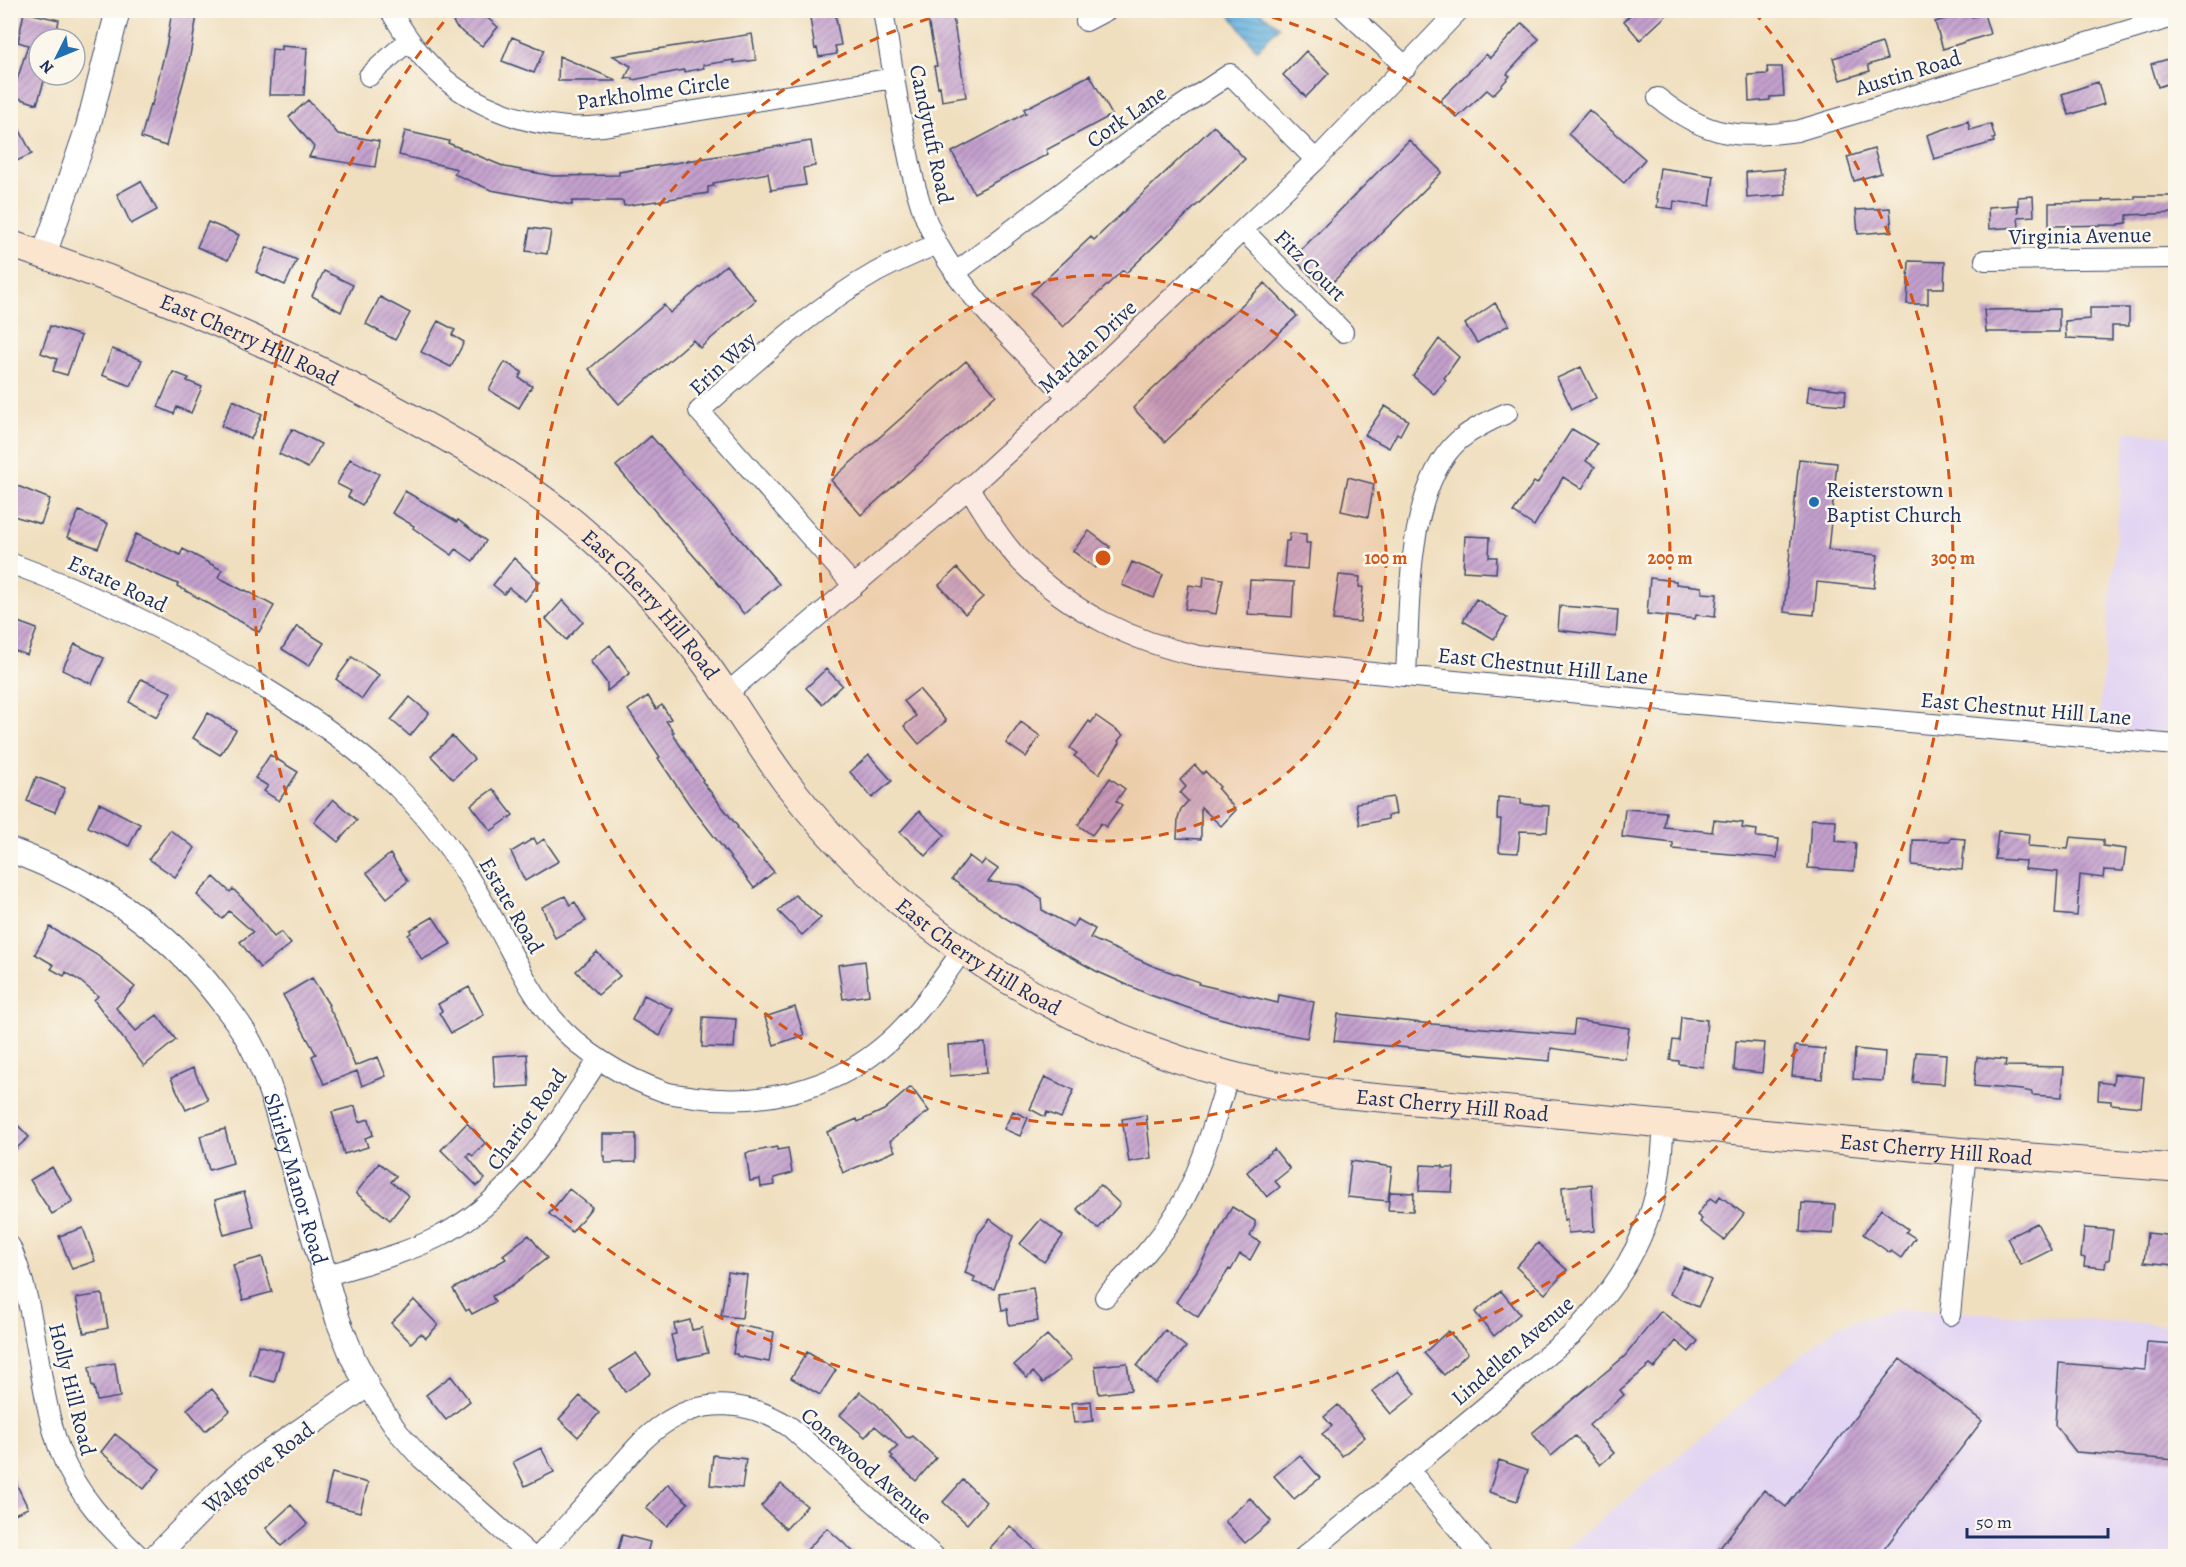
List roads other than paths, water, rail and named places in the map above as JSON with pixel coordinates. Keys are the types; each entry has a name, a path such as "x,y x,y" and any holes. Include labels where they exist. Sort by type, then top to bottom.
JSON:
{"main road":[{"name":"East Cherry Hill Road","path":"10,244 184,307 341,379 484,459 546,502 586,533 627,571 691,644 786,782 862,868 916,916 962,951 1065,1012 1118,1036 1171,1057 1229,1075 1338,1094 1966,1152 2175,1168"}],"street":[{"path":"44,255 88,127 118,10"},
{"name":"Parkholme Circle","path":"390,10 409,40 431,67 452,85 473,98 520,119 569,128 604,126 894,78"},
{"name":"Candytuft Road","path":"883,10 912,178 921,208 937,244 955,273 986,310 1068,397"},
{"path":"1086,21 1107,10"},
{"path":"1345,10 1406,67"},
{"name":"Mardan Drive","path":"726,694 969,488 1068,397 1316,160 1459,10"},
{"name":"Austin Road","path":"1658,98 1681,116 1711,130 1744,136 1797,131 2175,16"},
{"path":"369,76 409,40"},
{"name":"Cork Lane","path":"955,273 1142,132 1230,74 1316,160"},
{"name":"Fitz Court","path":"1244,231 1343,332"},
{"name":"Erin Way","path":"854,586 699,411 800,325 837,297 876,272 937,244"},
{"name":"Virginia Avenue","path":"1985,260 2175,258"},
{"path":"1406,675 1414,537 1422,504 1442,461 1459,441 1482,424 1507,413"},
{"name":"East Chestnut Hill Lane","path":"969,488 997,533 1022,563 1054,590 1115,629 1157,645 1199,656 1652,700 2175,745"},
{"name":"Estate Road","path":"10,563 138,617 170,634 299,709 356,750 395,784 428,819 459,862 530,986 552,1018 572,1038 599,1059 667,1093 743,1100 781,1095 816,1085 848,1071 878,1052 902,1031 925,1004 962,951"},
{"name":"Shirley Manor Road","path":"10,850 49,865 108,896 142,919 175,947 229,1010 250,1042 267,1082 338,1320 352,1358 398,1432 421,1458 531,1557"},
{"name":"Chariot Road","path":"325,1276 406,1251 439,1237 488,1204 512,1181 534,1154 599,1059"},
{"path":"1105,1298 1149,1251 1176,1213 1193,1181 1229,1075"},
{"name":"Lindellen Avenue","path":"1305,1557 1573,1334 1600,1305 1637,1248 1649,1219 1658,1186 1664,1124"},
{"path":"1950,1315 1966,1152"},
{"name":"Holly Hill Road","path":"10,1246 17,1260 29,1306 49,1408 60,1450 81,1492 101,1520 139,1557"},
{"name":"Walgrove Road","path":"156,1557 218,1493 252,1464 367,1385"},
{"name":"Conewood Avenue","path":"539,1557 639,1445 682,1413 706,1406 755,1409 790,1427 934,1557"},
{"path":"1409,1470 1481,1557"}],"water":[{"path":"1227,11 1258,11 1279,26 1257,50"}],"place":[{"name":"Reisterstown Baptist Church","path":"1814,502"}]}
